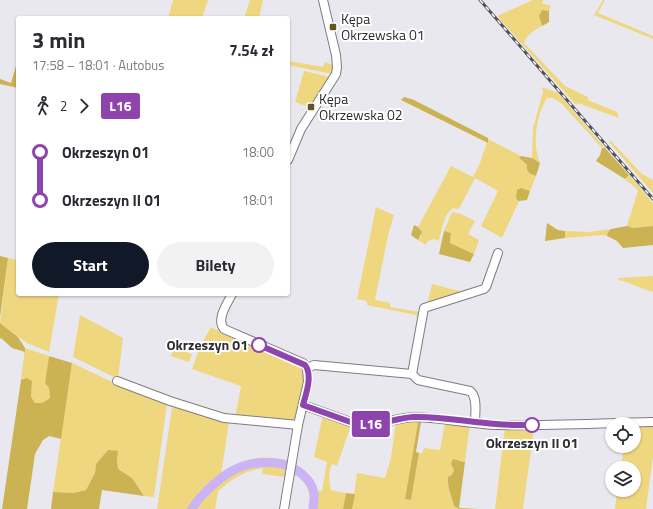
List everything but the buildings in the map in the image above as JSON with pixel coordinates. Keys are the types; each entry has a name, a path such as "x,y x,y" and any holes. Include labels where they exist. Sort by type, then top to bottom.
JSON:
{"street":[{"path":"290,155 301,129 336,74 337,62 323,0"},
{"path":"412,374 424,308 484,289 498,253"},
{"path":"231,296 221,319 221,324 224,329 303,363 307,368 308,382 298,425 284,509"},
{"path":"307,368 314,366 412,374 418,380 466,390 472,392 475,398 475,422"},
{"path":"117,381 170,401 224,418 298,425"},
{"path":"303,405 358,425 413,417 496,424 532,425 653,422"}],"shaded area":[{"path":"173,0 208,0 203,16 169,16"},
{"path":"250,0 263,0 259,16 245,16"},
{"path":"533,0 543,0 542,3 551,6 549,11 542,10 539,16 542,26 529,35 524,43 565,86 588,97 588,100 617,112 619,118 578,103 576,105 497,16"},
{"path":"603,0 605,0 598,13 653,36 653,39 594,15"},
{"path":"542,10 549,11 549,22 542,26 539,16"},
{"path":"290,61 323,67 325,62 333,65 332,74 290,65"},
{"path":"16,66 16,88 0,84 0,79 11,83"},
{"path":"304,71 330,77 309,107 295,102"},
{"path":"542,87 558,93 605,148 602,148 561,103 552,98 547,98 540,113 536,130 536,147 540,163 532,158 533,128 543,92"},
{"path":"404,97 414,100 488,138 488,143 401,100"},
{"path":"488,139 521,156 519,159 527,165 532,175 536,176 530,191 525,189 516,199 519,201 502,238 481,226 498,191 475,178 459,209 453,208 447,215 443,223 439,241 434,239 428,241 426,245 418,240 421,236 420,229 418,227 451,166 473,177 480,163"},
{"path":"611,141 642,174 653,180 653,193 609,142"},
{"path":"602,148 605,148 629,175 625,179 596,161"},
{"path":"521,156 532,158 540,163 536,176 528,171 527,165 519,158"},
{"path":"629,175 653,203 653,226 633,228 627,226 638,190 625,179"},
{"path":"521,188 530,191 527,200 519,201 516,199 517,190"},
{"path":"376,207 394,215 388,236 375,300 390,303 390,307 420,312 419,318 416,315 367,305 367,301 357,299"},
{"path":"453,212 475,221 468,234 479,240 474,254 450,243 451,233 444,231"},
{"path":"547,223 558,230 565,231 565,238 545,241"},
{"path":"414,225 422,232 418,240 411,235"},
{"path":"627,226 633,228 653,226 653,245 623,248 617,241 607,236 611,229"},
{"path":"611,229 607,236 565,238 565,231 588,232"},
{"path":"444,231 451,233 450,243 474,254 470,262 439,254"},
{"path":"0,256 8,258 0,317"},
{"path":"8,258 16,260 16,296 59,296 49,352 27,343 0,323"},
{"path":"653,276 653,292 619,280 618,278"},
{"path":"432,284 467,293 427,306"},
{"path":"80,315 123,338 118,379 73,357"},
{"path":"0,323 18,337 25,348 25,352 12,348 1,338 0,339"},
{"path":"211,327 230,337 300,366 304,375 301,402 299,402 295,419 235,418 241,386 192,369 199,349"},
{"path":"25,348 49,356 45,383 49,388 50,398 42,403 35,403 31,397 32,381 21,380"},
{"path":"174,348 192,354 189,362 171,356"},
{"path":"49,356 72,363 61,439 49,436 43,440 35,454 27,509 2,509 21,380 27,378 32,381 31,397 35,403 42,403 50,398 49,388 45,383"},
{"path":"72,363 117,384 167,404 154,497 144,496 132,478 118,469 117,459 108,450 96,464 95,473 86,490 73,493 53,492"},
{"path":"177,406 229,422 221,475 246,461 268,457 288,460 286,477 262,474 263,468 249,471 229,482 218,491 215,509 157,509 172,408"},
{"path":"323,414 351,425 337,466 332,464 329,474 331,490 346,493 343,509 310,509 308,487 306,483 300,476 293,476 295,464 308,475 315,491 322,491 327,462 314,457"},
{"path":"396,421 418,422 405,499 411,500 419,453 422,453 424,448 440,450 445,423 470,424 465,462 460,460 452,464 454,470 448,485 454,506 458,509 352,509 357,473 385,478 391,458"},
{"path":"418,422 421,422 416,452 419,453 411,500 405,499"},
{"path":"641,425 653,425 653,457 646,509 615,509 616,497 641,497 641,461 622,461 623,453 641,453"},
{"path":"505,428 534,428 523,509 495,509"},
{"path":"108,450 118,451 118,469 132,478 144,496 102,490 99,509 51,509 53,492 73,493 86,490 95,473 96,464"},
{"path":"453,459 465,462 459,508 479,509 458,509 454,506 448,481 448,477 452,475 454,470 451,464"},
{"path":"346,493 355,494 352,509 343,509"}],"waterway":[{"path":"192,509 210,488 232,471 250,464 270,462 290,467 299,471 306,478 314,492 313,509"}],"railway":[{"path":"480,0 653,199"}],"bus line":[{"name":"L16","path":"259,345 276,351 305,365 308,373 308,382 303,405 358,425 413,417 496,424 532,425"}],"place":[{"name":"Kępa Okrzewska 01","path":"333,27"},
{"name":"Kępa Okrzewska 02","path":"311,107"},
{"name":"Okrzeszyn 01","path":"259,345"},
{"name":"Okrzeszyn II 01","path":"532,425"}]}
